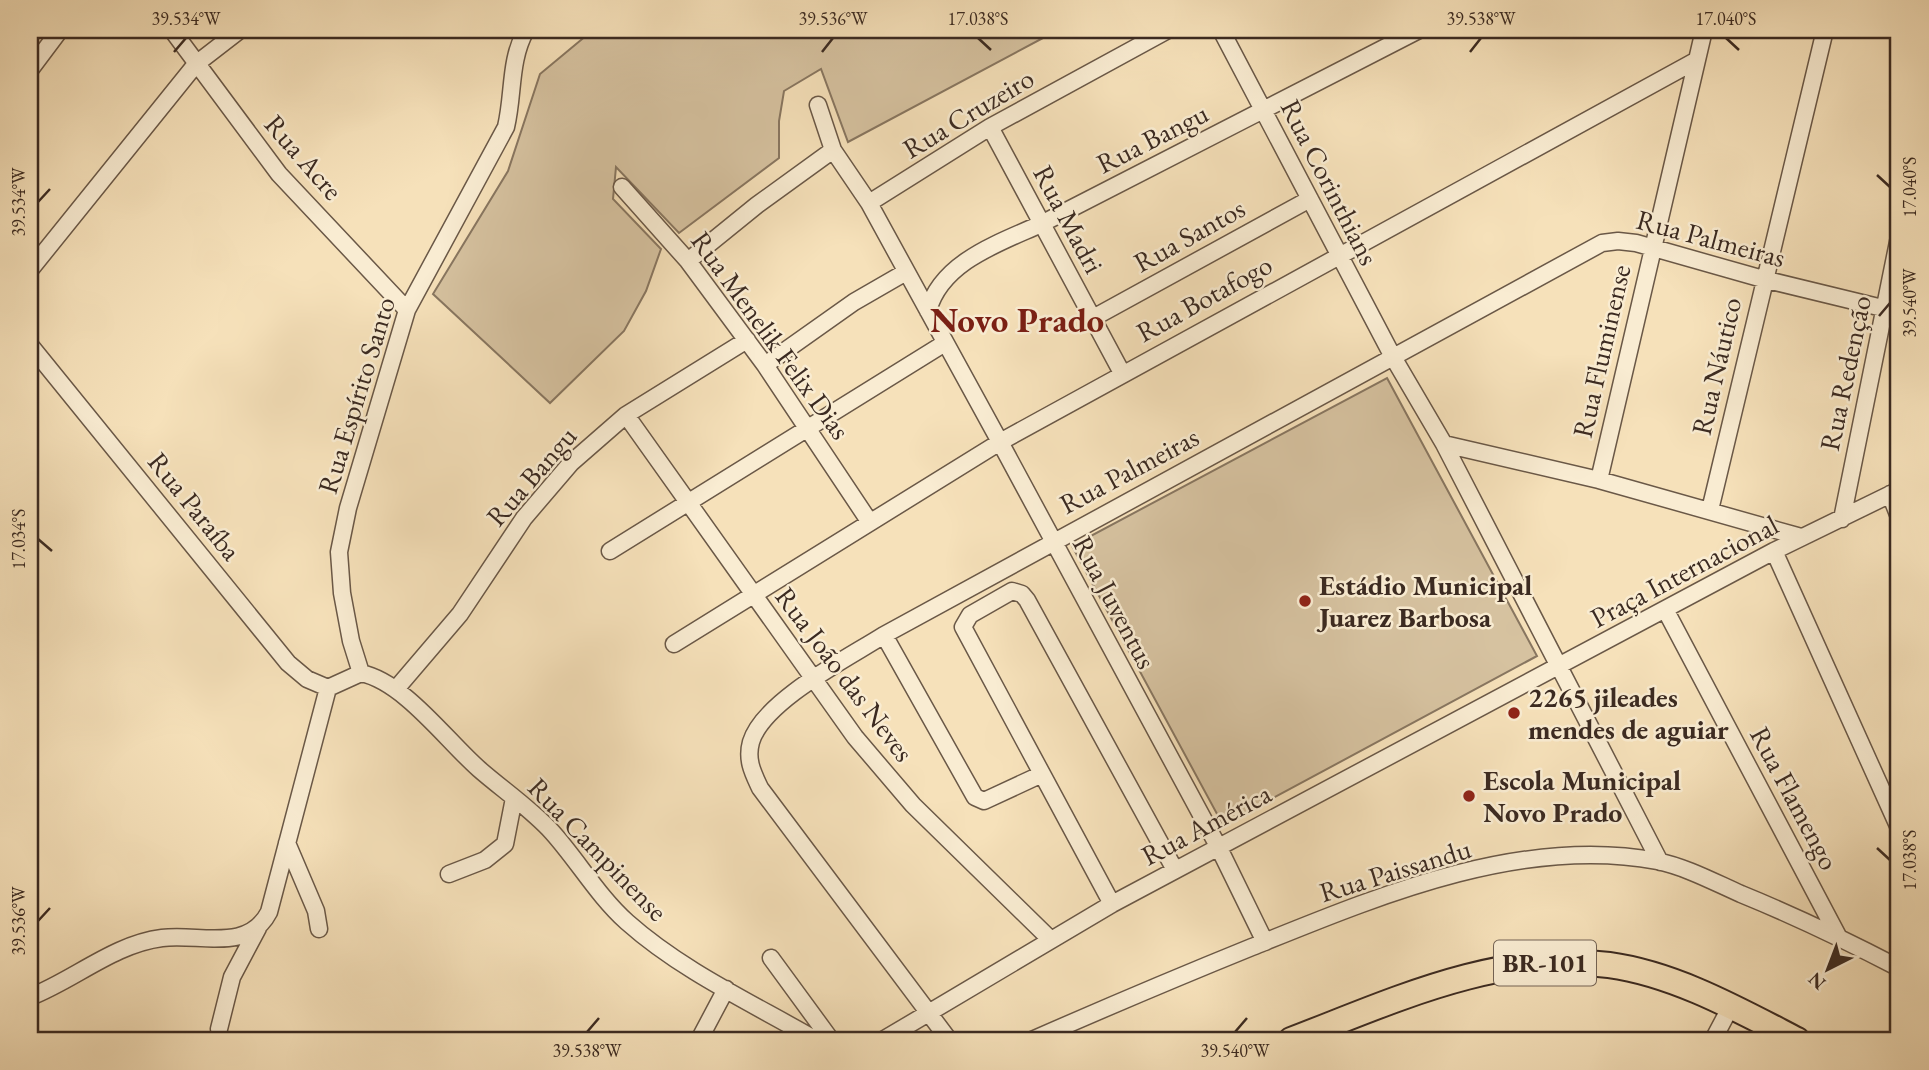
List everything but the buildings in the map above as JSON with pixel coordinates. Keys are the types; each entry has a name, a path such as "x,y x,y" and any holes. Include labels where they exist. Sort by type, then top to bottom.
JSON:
{"highway":[{"name":"BR-101","path":"1291,1040 1412,994 1475,974 1513,966 1553,963 1610,965 1663,979 1731,1006 1797,1040"}],"street":[{"path":"30,70 60,30"},
{"name":"Rua Acre","path":"172,30 279,174 407,310"},
{"path":"30,270 196,64 240,30"},
{"name":"Rua Espírito Santo","path":"361,673 348,623 339,552 367,437 407,310 502,137 511,107 512,67 517,46 526,30"},
{"name":"Rua Cruzeiro","path":"869,203 990,127 1168,30"},
{"name":"Rua Corinthians","path":"1221,30 1393,358"},
{"name":"Rua Bangu","path":"928,311 938,289 963,263 1419,30"},
{"name":"Rua Fluminense","path":"1599,480 1650,248 1704,30"},
{"name":"Rua Náutico","path":"1710,510 1763,279 1825,30"},
{"name":"Rua Botafogo","path":"674,644 752,593 1000,442 1338,254 1697,60"},
{"name":"Rua Juventus","path":"818,104 833,150 869,203 1000,442 1219,848 1265,942"},
{"name":"Rua Madri","path":"990,127 1122,373"},
{"path":"688,261 757,205 833,150"},
{"name":"Rua Menelik Felix Dias","path":"622,187 688,261 747,340 869,521"},
{"name":"Rua Santos","path":"1093,318 1310,199"},
{"name":"Rua Redenção","path":"1842,519 1892,310 1899,237"},
{"name":"Rua Palmeiras","path":"949,1040 929,1010 799,844 760,788 750,765 751,742 757,728 783,702 884,635 1393,358 1582,251 1618,241 1892,310"},
{"path":"765,365 855,302 906,272"},
{"name":"Rua Bangu","path":"396,689 466,605 524,518 571,463 626,415 747,340"},
{"path":"610,551 689,500 810,430 945,343"},
{"name":"Rua Paraíba","path":"30,345 288,663 307,679 328,688"},
{"path":"1393,358 1444,444 1660,862"},
{"name":"Rua João das Neves","path":"626,415 855,737 913,805 1051,940"},
{"name":"Praça Internacional","path":"1444,444 1599,480 1801,537"},
{"path":"1801,537 1895,492 1899,517"},
{"name":"Praça Internacional","path":"1561,667 1801,537"},
{"path":"1774,551 1899,828"},
{"path":"1112,904 1040,775 963,627 970,615 1012,591 1022,594 1027,600 1175,870"},
{"name":"Rua Flamengo","path":"1666,611 1838,936"},
{"path":"884,635 975,797 984,801 1040,775"},
{"name":"Rua América","path":"883,1040 929,1010 1112,904 1561,667"},
{"path":"219,1029 232,977 269,912 328,688 361,673"},
{"name":"Rua Campinense","path":"361,673 375,676 396,689 551,832 625,920 675,960 816,1040"},
{"path":"449,874 485,860 505,844 514,798"},
{"path":"287,843 316,911 319,929"},
{"name":"Rua Paissandu","path":"1032,1040 1265,942 1407,890 1516,863 1614,855 1660,862 1784,910 1899,968"},
{"path":"30,997 52,988 113,954 159,938 186,936 226,939 243,936 258,928"},
{"path":"771,958 831,1040"},
{"path":"699,1040 726,989"},
{"path":"1713,1040 1731,1006"}],"shaded area":[{"path":"593,30 1058,30 848,142 821,69 784,91 779,121 779,158 679,233 616,167 613,199 661,249 646,291 624,331 550,403 433,294 508,171 540,74"},
{"name":"Estádio Municipal Juarez Barbosa","path":"1387,378 1537,656 1223,825 1072,546"}],"place":[{"name":"Estádio Municipal Juarez Barbosa","path":"1305,601"},
{"name":"2265 jileades mendes de aguiar","path":"1514,713"},
{"name":"Escola Municipal Novo Prado","path":"1469,796"}],"district":[{"name":"Novo Prado","path":"1017,320"}]}
